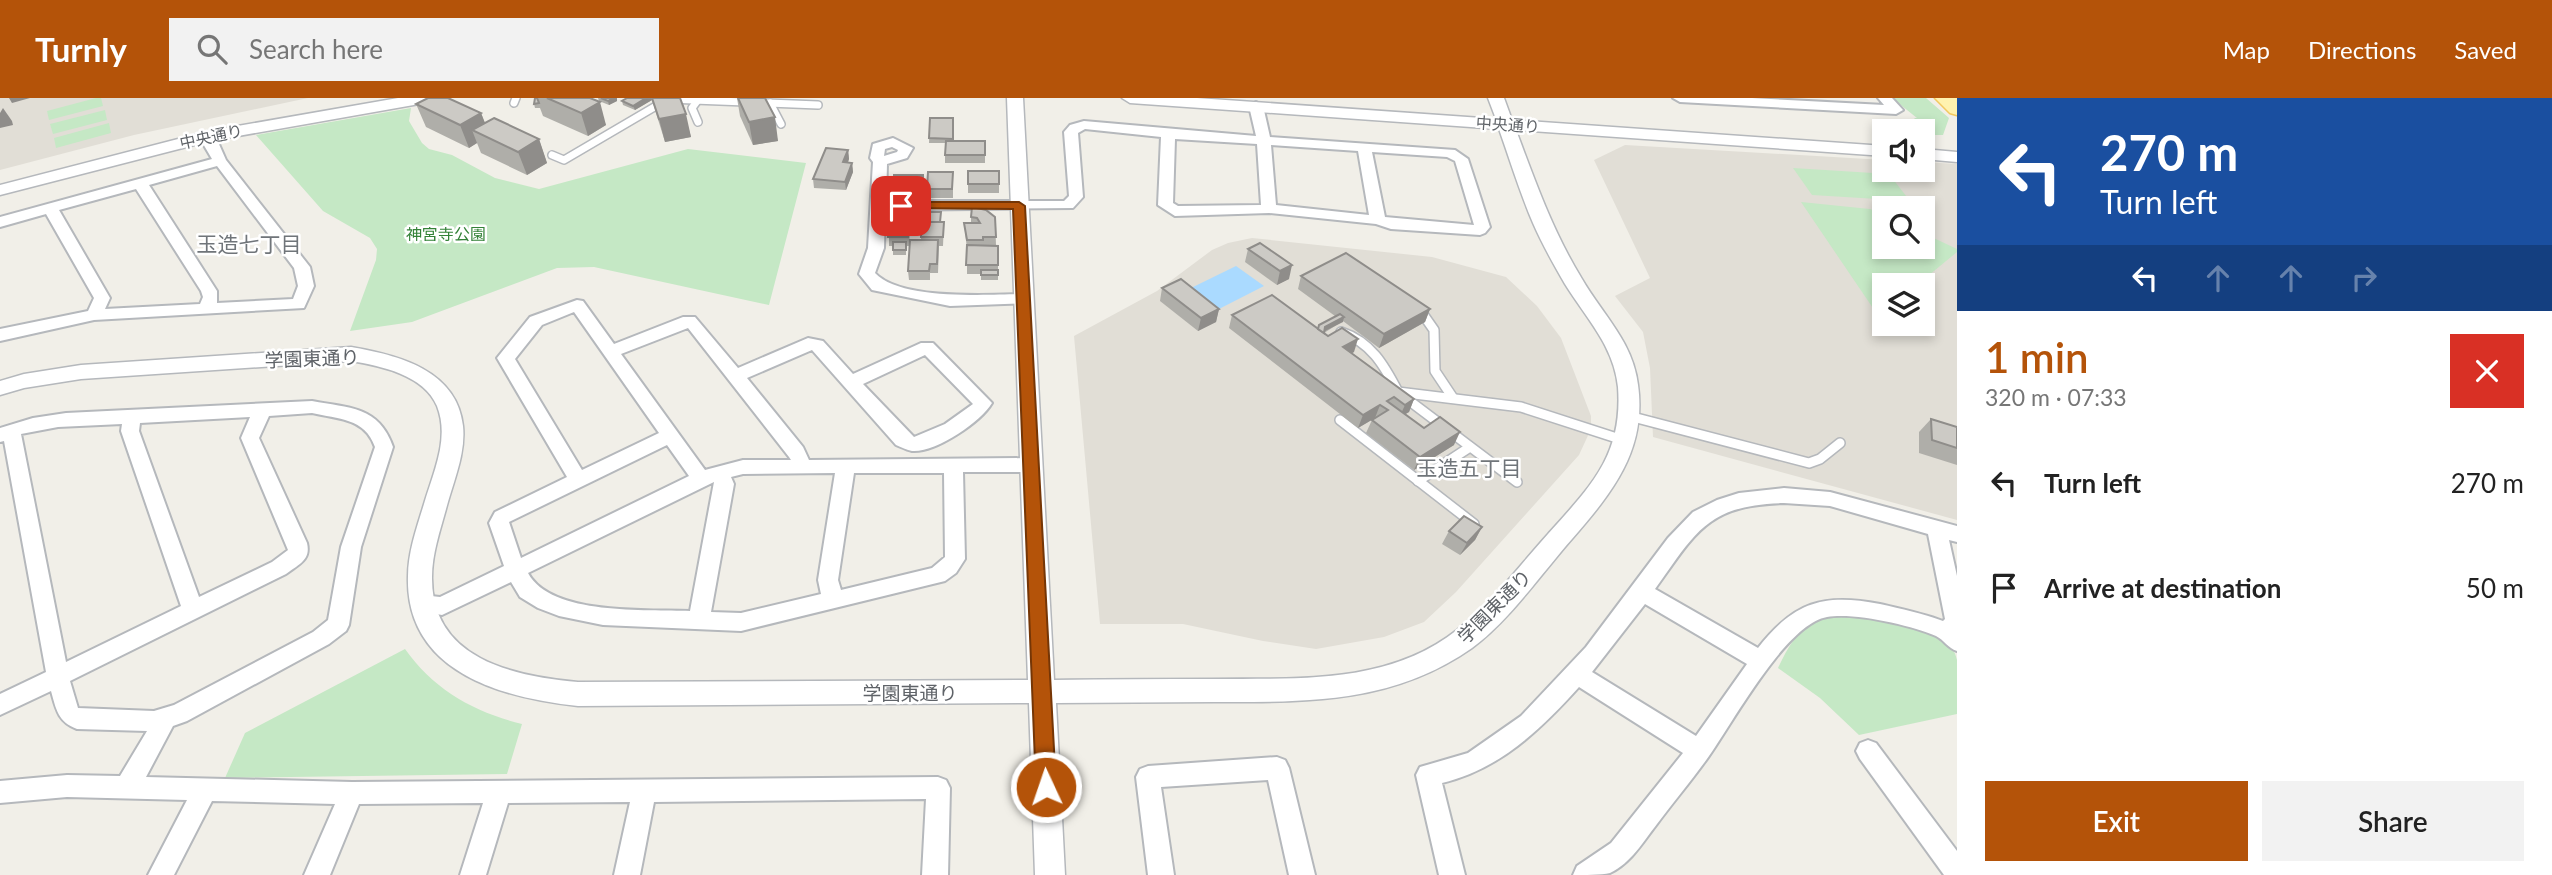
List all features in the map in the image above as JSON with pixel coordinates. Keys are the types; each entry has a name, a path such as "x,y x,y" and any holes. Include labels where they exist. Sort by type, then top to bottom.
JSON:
{"main road":[{"path":"1945,98 1957,109"}],"street":[{"name":"中央通り","path":"0,180 190,131 365,98"},
{"name":"中央通り","path":"0,190 209,136 425,98"},
{"path":"1014,98 1050,875"},
{"name":"中央通り","path":"1130,98 1256,102 1872,140"},
{"name":"中央通り","path":"1275,98 1872,150"},
{"name":"学園東通り","path":"0,388 24,381 81,372 351,354 385,359 408,367 437,390 448,407 453,424 451,446 423,555 419,582 422,604 438,638 457,658 504,683 534,691 578,694 1313,690 1369,683 1434,658 1465,639 1490,616 1599,492 1626,441 1629,416 1628,385 1622,359 1606,327 1574,283 1542,223 1496,98"},
{"path":"1680,98 1896,110 1885,98"},
{"path":"1256,102 1264,141 1269,209"},
{"path":"876,206 1060,207 1073,201 1076,194 1071,132 1084,125 1168,134 1450,152 1461,159 1482,227 1480,230 1410,226 1378,220 1269,209 1174,211 1165,205 1168,134"},
{"path":"0,335 94,315 298,304 306,291 308,279 302,267 220,161 209,136"},
{"path":"1935,145 1957,146"},
{"path":"1364,148 1378,220"},
{"path":"1935,155 1957,157"},
{"path":"0,222 220,161"},
{"path":"880,162 876,248 867,274 878,286 950,301 1022,299"},
{"path":"140,183 209,291 211,297 207,309"},
{"path":"50,208 102,298 94,315"},
{"path":"578,480 506,358 536,321 577,304 701,478"},
{"path":"611,352 688,321 695,325 800,458 800,466"},
{"path":"735,376 808,344 817,345 903,440 915,444 929,440 976,414 983,403 927,347 852,382"},
{"path":"312,407 340,411 371,423 380,435 384,447 351,547 338,625 321,638 179,714 164,719 77,719 68,714 5,433 45,422 262,410 312,407"},
{"path":"0,705 279,568 299,553 250,438 262,410"},
{"path":"132,417 130,431 193,610"},
{"path":"670,436 502,517 499,523 515,569 527,590 545,602 573,612 603,616 741,622 938,575 955,559 953,466"},
{"path":"912,465 915,444"},
{"path":"422,604 443,606 720,471 743,467 1030,465"},
{"path":"833,600 828,580 846,466"},
{"path":"699,621 723,484 720,471"},
{"path":"1452,875 1428,775 1460,769 1507,742 1528,725 1576,673 1642,592 1690,524 1720,507 1756,497 1781,494 1830,499 1947,532 1956,622 1951,637 1918,621 1851,607 1823,608 1802,618 1782,634 1699,751 1620,852 1586,875"},
{"path":"1642,592 1761,661"},
{"path":"1576,673 1699,751"},
{"path":"127,787 164,719"},
{"path":"1868,751 1951,872"},
{"path":"1161,875 1148,777 1277,768 1302,875"},
{"path":"0,792 67,786 352,793 938,788 935,875"},
{"path":"161,875 205,790"},
{"path":"627,875 644,790"},
{"path":"473,875 499,792"},
{"path":"317,875 352,793"}],"lane":[{"path":"552,155 564,160 668,99 818,105"},
{"path":"698,100 692,108 698,122"},
{"path":"770,103 781,124"},
{"path":"611,121 622,126"},
{"path":"1408,301 1419,309 1434,330 1435,371 1453,398"},
{"path":"1332,333 1342,332 1354,336 1378,353 1398,392"},
{"path":"1376,379 1398,392 1517,482"},
{"path":"1398,392 1521,407 1626,441"},
{"path":"1629,416 1809,463 1820,459 1840,443"},
{"path":"1340,419 1477,527"},
{"path":"1418,481 1470,447"}],"shaded area":[{"path":"0,98 308,98 134,135 0,170"},
{"path":"1625,145 1872,159 1872,182 1935,182 1935,163 1957,164 1957,520 1653,437 1650,368 1643,332 1615,296 1650,278 1594,160"},
{"path":"1252,238 1432,257 1506,277 1537,306 1561,338 1591,416 1591,429 1579,455 1456,592 1424,622 1384,637 1316,649 1183,624 1100,624 1074,336 1157,291 1212,250 1228,243"}],"green space":[{"path":"101,98 103,106 49,120 47,111"},
{"path":"1892,98 1926,98 1949,118 1943,135 1935,135 1935,119 1914,118 1917,118"},
{"name":"神宮寺公園","path":"411,108 409,121 422,143 429,149 452,155 495,178 539,189 688,149 806,163 769,305 594,267 557,268 412,322 350,331 376,260 377,249 370,238 323,211 256,135"},
{"path":"105,110 107,120 53,134 50,124"},
{"path":"109,123 111,133 56,148 54,138"},
{"path":"1793,168 1872,173 1872,182 1895,182 1906,196 1872,196 1872,199 1812,195"},
{"path":"1801,202 1872,210 1872,259 1935,259 1935,239 1957,249 1957,252 1932,273 1872,273 1872,307"},
{"path":"1860,613 1931,632 1952,649 1957,660 1957,714 1859,735 1820,698 1778,668 1793,641 1809,625 1830,616"},
{"path":"405,649 416,664 456,697 488,713 522,724 507,774 225,778 245,733"}],"water":[{"path":"1236,266 1264,286 1217,310 1189,289"}],"building":[{"path":"428,98 448,98 481,113 460,125 416,104"},
{"path":"547,98 590,98 600,102 581,113"},
{"path":"627,98 646,98 633,106 622,101"},
{"path":"652,98 680,98 686,114 659,119"},
{"path":"738,98 765,98 775,117 749,122"},
{"path":"494,118 539,139 518,152 472,130"},
{"path":"930,118 953,118 953,139 929,138"},
{"path":"946,141 985,141 985,155 945,155"},
{"path":"826,148 848,150 843,162 852,163 845,182 813,179"},
{"path":"968,171 999,171 999,184 968,184"},
{"path":"928,172 953,172 952,189 927,189"},
{"path":"923,175 923,177 894,177"},
{"path":"893,177 923,177 922,190 892,190"},
{"path":"972,207 986,210 995,217 996,237 967,240 964,223 980,223 977,218 971,217"},
{"path":"881,209 909,210 908,220 880,220"},
{"path":"923,212 941,212 940,222 922,222"},
{"path":"889,222 909,222 908,237 888,237"},
{"path":"922,222 944,222 943,237 921,237"},
{"path":"910,240 938,240 937,264 930,264 929,271 908,271"},
{"path":"893,242 906,242 906,250 893,250"},
{"path":"1260,243 1292,265 1280,271 1248,249"},
{"path":"967,245 998,246 998,265 966,265"},
{"path":"1346,253 1430,309 1384,334 1301,276"},
{"path":"981,270 998,270 998,275 981,275"},
{"path":"1181,279 1219,309 1201,318 1162,288"},
{"path":"1272,295 1328,336 1342,328 1358,339 1343,347 1414,399 1405,405 1394,397 1387,401 1424,428 1440,417 1460,432 1420,457 1372,420 1388,410 1380,405 1363,415 1232,315"},
{"path":"1340,314 1344,317 1325,327 1324,333 1318,329 1319,325"},
{"path":"1931,419 1957,427 1957,448 1932,440"},
{"path":"1464,516 1482,527 1467,543 1449,531"}],"district":[{"name":"玉造七丁目","path":"249,243"},
{"name":"玉造五丁目","path":"1469,467"}],"route":[{"path":"901,206 1019,206 1046,787"}]}
